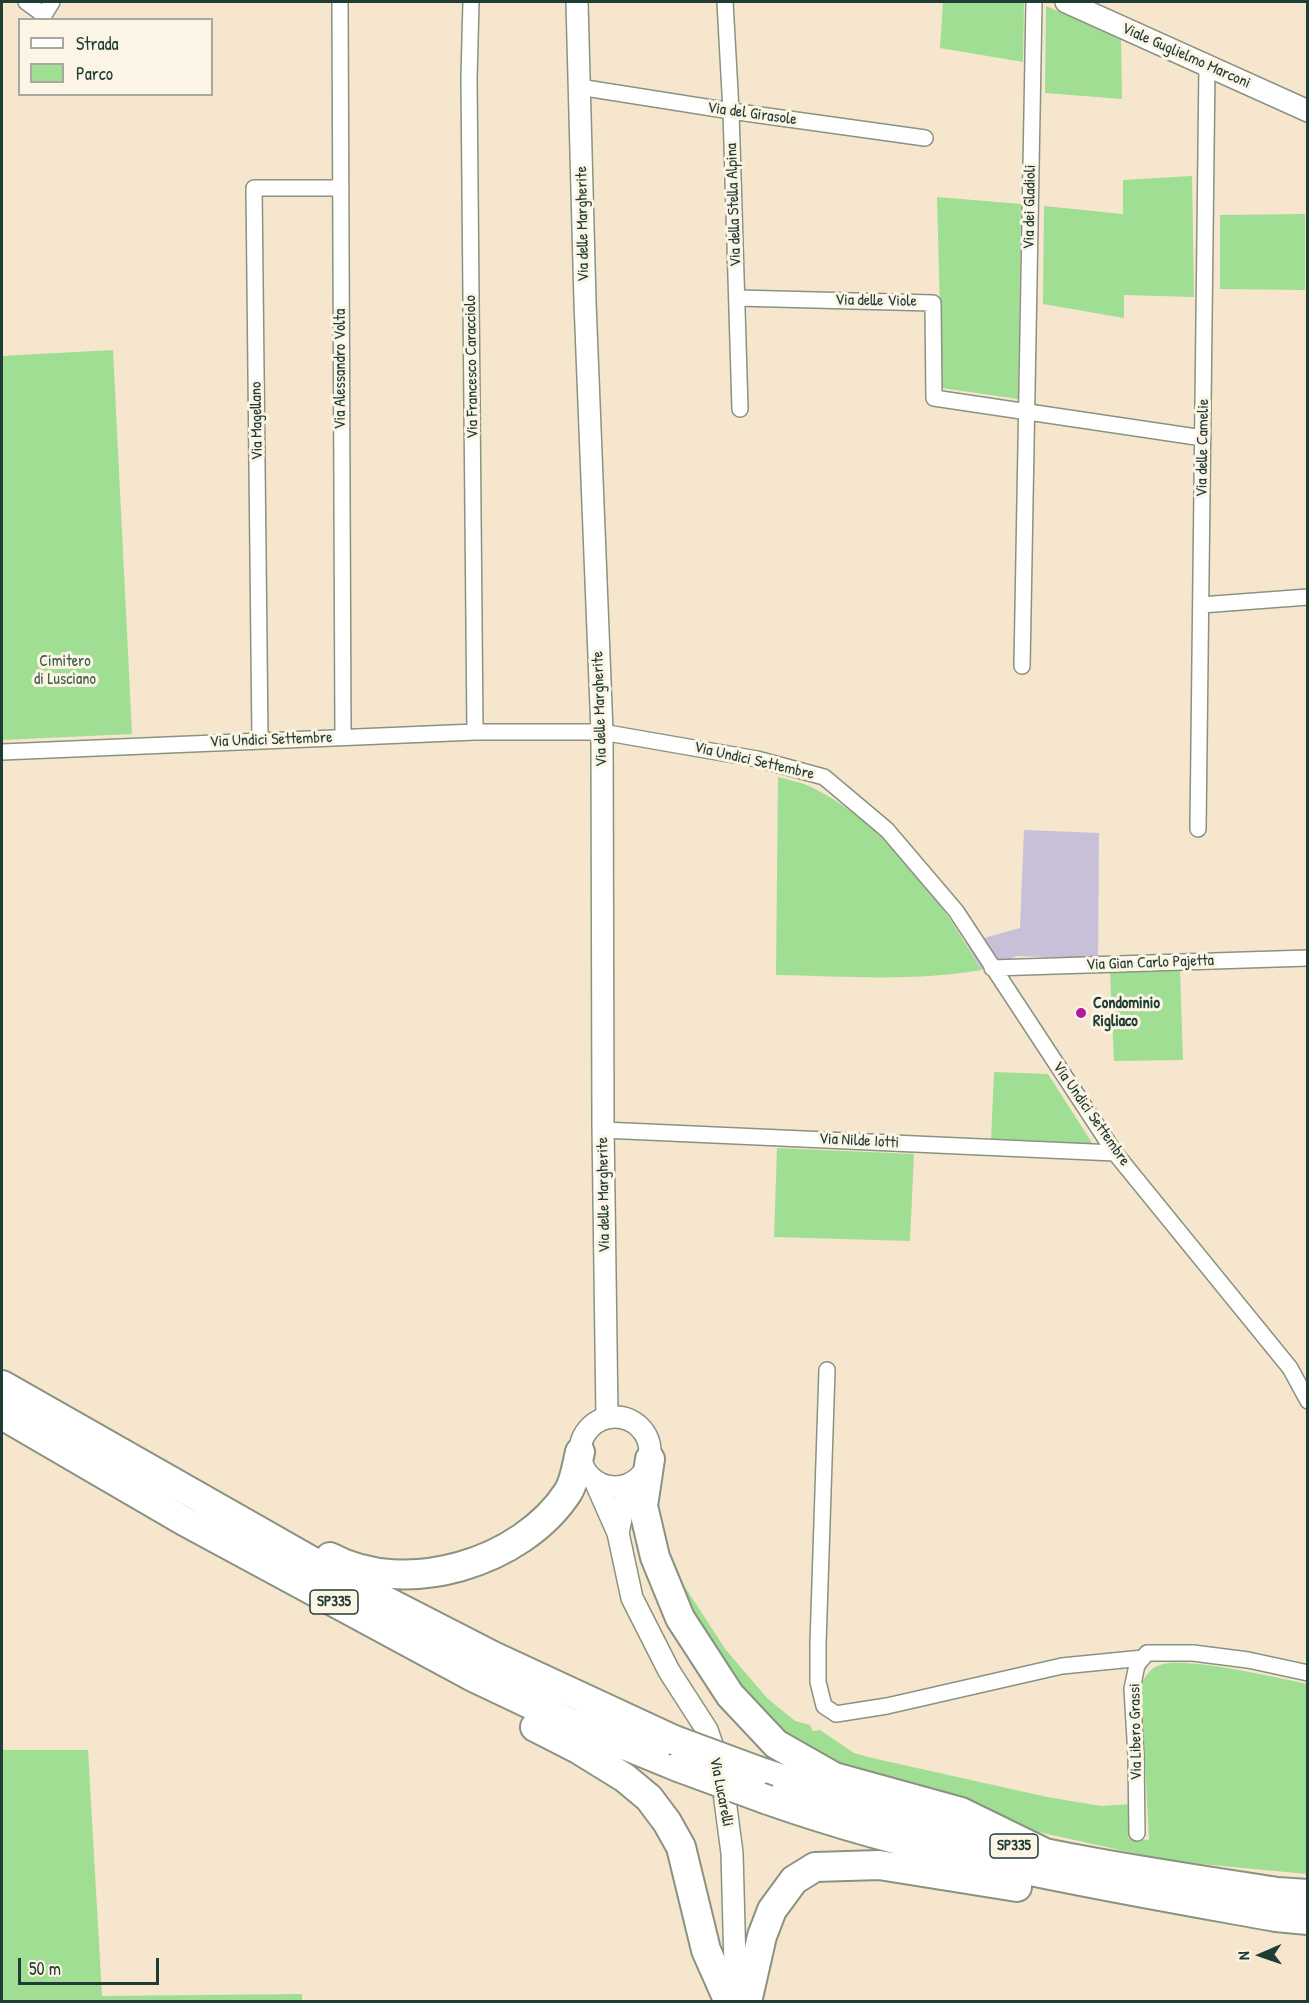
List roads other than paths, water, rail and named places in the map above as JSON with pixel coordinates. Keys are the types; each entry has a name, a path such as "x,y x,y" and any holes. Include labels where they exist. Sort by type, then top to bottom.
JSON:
{"highway":[{"name":"SP335","path":"2,1385 343,1580 768,1800 830,1821 1030,1872 1188,1901 1276,1905 1308,1894"},
{"name":"SP335","path":"2,1415 184,1521 471,1676 568,1722 676,1754 758,1771 927,1825 1276,1905 1308,1920"},
{"path":"127,1456 178,1474 347,1566 404,1575 449,1571 504,1550 545,1521 570,1490 580,1452"},
{"path":"650,1459 643,1506 655,1557 680,1618 730,1695 776,1744 834,1777 961,1812 1047,1854"},
{"path":"422,1649 450,1685 578,1749 625,1778 649,1798 667,1822 681,1847 706,1950 729,2001"},
{"path":"747,2001 762,1936 772,1910 794,1880 816,1867 879,1865 1046,1891 1078,1881"},
{"name":"SP335","path":"1188,1901 1220,1916 1308,1928"}],"street":[{"path":"26,2 44,15 52,2"},
{"name":"Via Alessandro Volta","path":"340,2 343,737"},
{"name":"Via Francesco Caracciolo","path":"471,2 469,78 475,732"},
{"name":"Via delle Margherite","path":"577,2 585,302 602,732 603,1130 607,1418"},
{"name":"Via della Stella Alpina","path":"725,2 731,111 740,409"},
{"name":"Via dei Gladioli","path":"1022,666 1034,2"},
{"name":"Viale Guglielmo Marconi","path":"1066,2 1308,111"},
{"name":"Via delle Camelie","path":"1198,830 1207,66"},
{"name":"Via del Girasole","path":"579,87 925,138"},
{"name":"Via Magellano","path":"260,740 254,188 341,188"},
{"name":"Via delle Viole","path":"736,298 933,303 934,398 1027,412"},
{"path":"1027,412 1203,438"},
{"path":"1201,605 1308,597"},
{"name":"Via Undici Settembre","path":"2,752 475,732 602,732 757,759 824,777 888,830 956,911 1116,1153 1290,1368 1308,1401"},
{"name":"Via Gian Carlo Pajetta","path":"992,968 1308,958"},
{"name":"Via Nilde Iotti","path":"603,1130 1116,1153"},
{"path":"827,1370 818,1682 824,1706 836,1714 887,1706 1062,1666 1143,1658 1147,1653 1192,1653 1248,1660 1308,1673"},
{"path":"580,1452 582,1440 588,1430 596,1422 607,1418 619,1417 630,1420 646,1436 650,1448 650,1459 638,1479 617,1488 595,1482"},
{"name":"Via Lucarelli","path":"580,1452 582,1463 595,1482 618,1533 632,1598 669,1671 707,1730 720,1770 732,1853 735,2001"},
{"name":"Via Lucarelli","path":"618,1533 628,1485"},
{"name":"Via Libero Grassi","path":"1137,1833 1132,1689 1137,1665 1143,1658"}],"place":[{"name":"Condominio Rigliaco","path":"1081,1013"}],"park label":[{"name":"Cimitero di Lusciano","path":"65,671"}]}
